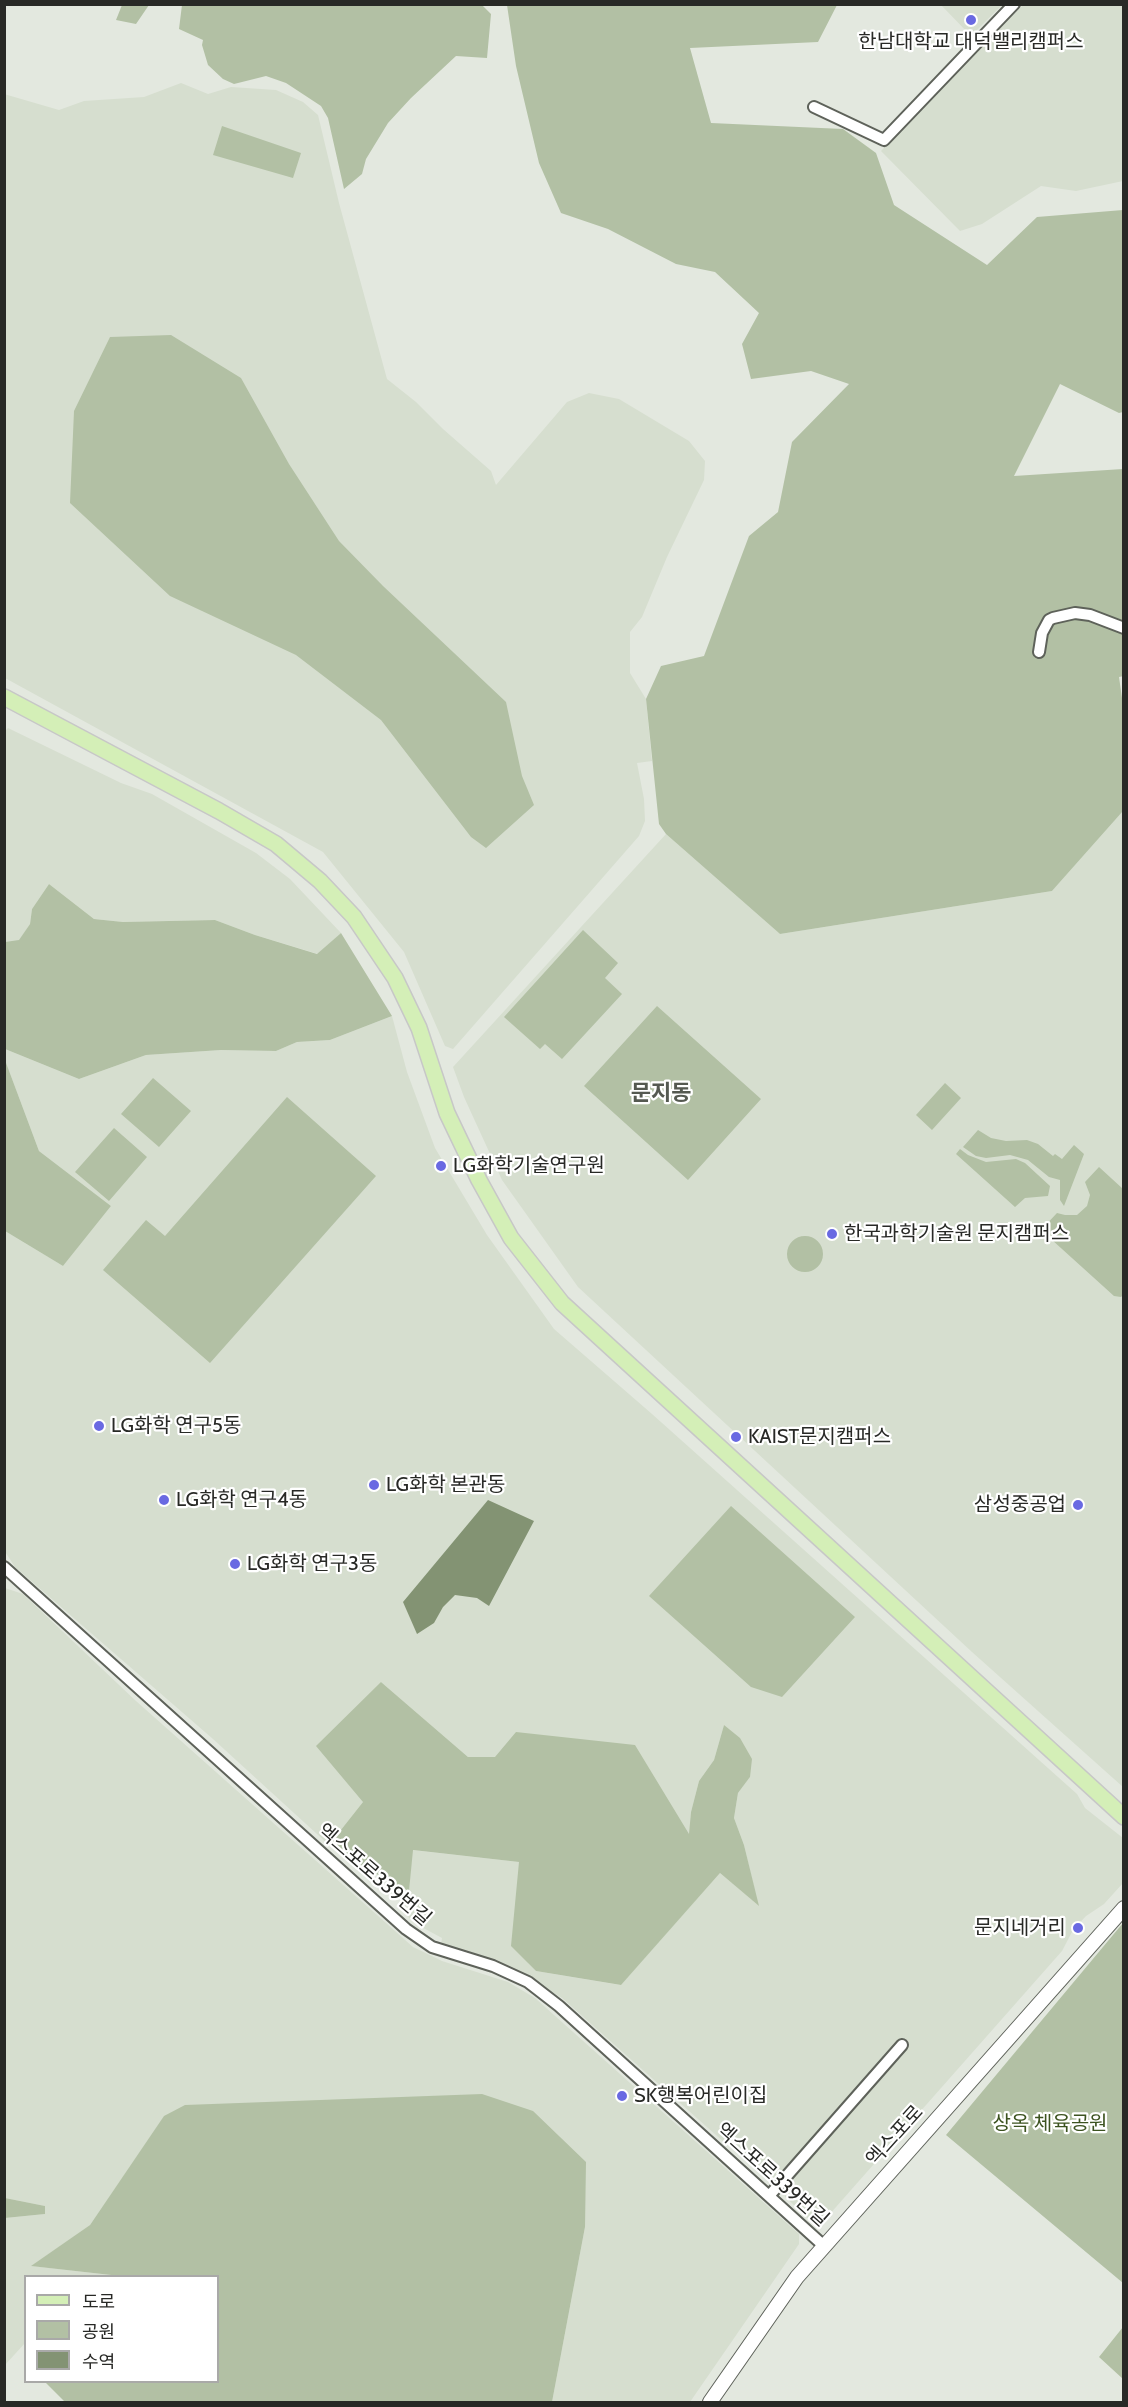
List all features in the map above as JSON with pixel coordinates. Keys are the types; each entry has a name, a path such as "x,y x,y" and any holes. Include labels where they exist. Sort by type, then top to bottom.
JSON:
{"main road":[{"path":"4,697 228,816 276,844 320,881 354,917 394,978 419,1028 447,1113 478,1180 511,1238 546,1285 562,1303 672,1406 1124,1817"},
{"name":"엑스포로","path":"710,2403 797,2277 1124,1908"}],"street":[{"path":"814,107 884,140 1014,4"},
{"path":"1039,652 1042,633 1049,620 1053,618 1075,613 1090,615 1124,628"},
{"name":"엑스포로339번길","path":"4,1567 406,1929 432,1947 493,1966 528,1982 559,2006 824,2246"},
{"path":"769,2196 902,2045"}],"shaded area":[{"name":"한남대학교 대덕밸리캠퍼스","path":"941,5 1002,5 971,36"},
{"path":"1023,5 1123,5 1123,181 1076,191 1041,186 982,224 960,231 881,151"},
{"path":"181,83 208,94 231,87 276,90 303,102 318,115 339,203 387,379 416,402 491,471 496,485 567,402 589,393 619,399 689,441 705,461 704,480 667,557 642,617 630,632 630,673 646,699 652,761 637,763 644,799 645,821 639,836 453,1049 445,1046 404,952 323,852 5,678 4,94 59,110 84,101 144,97"},
{"path":"8,728 121,783 152,794 256,853 290,879 341,933 318,954 215,920 123,922 94,919 49,884 32,909 30,924 19,941 5,942 4,732"},
{"name":"한국과학기술원 문지캠퍼스","path":"1123,811 1123,1787 972,1652 578,1287 502,1180 464,1097 453,1067 666,834 780,934 1052,891"},
{"path":"392,1016 407,1072 435,1148 487,1235 554,1329 1077,1794 1085,1808 1123,1838 1123,1883 1104,1904 1086,1916 1073,1930 1062,1951 821,2224 815,2225 780,2192 780,2187 907,2042 903,2038 776,2184 771,2184 562,1998 504,1964 441,1945 442,1938 416,1924 407,1916 412,1850 519,1862 528,1963 536,1971 620,1985 720,1873 758,1905 744,1845 734,1818 738,1793 750,1777 724,1725 714,1760 699,1781 691,1812 690,1835 495,1757 468,1757 381,1682 363,1802 329,1845 213,1739 15,1567 4,1550 5,1231 63,1266 111,1206 39,1151 5,1060 5,1049 79,1079 146,1055 221,1050 276,1051 297,1042 330,1040"},
{"path":"5,1588 23,1594 136,1701 413,1947 442,1961 508,1982 535,1998 799,2234 799,2244 690,2402 552,2402 585,2227 164,2117 90,2225 32,2266 111,2275 24,2275 24,2344 5,2365 5,2218 45,2214 45,2206 5,2198"}],"green space":[{"path":"122,4 149,5 136,24 116,20"},
{"path":"182,5 482,5 491,14 487,58 456,56 388,123 366,159 362,174 344,189 328,118 321,106 286,83 266,76 234,84 223,79 208,65 202,45 203,40 179,29"},
{"path":"507,5 837,5 818,42 690,48 711,123 843,129 876,153 894,205 987,265 1037,217 1123,210 1123,412 1119,413 1060,384 1014,476 1123,469 1124,676 1119,677 1124,712 1123,811 1052,891 780,934 666,834 659,824 646,699 661,666 704,656 749,536 778,512 792,442 849,384 811,371 751,379 742,344 759,313 715,272 676,264 608,229 561,213 539,163 516,66"},
{"path":"222,126 301,153 293,178 213,155"},
{"path":"171,335 241,378 289,464 339,541 383,586 506,702 522,776 534,805 486,848 471,837 381,720 296,655 170,596 70,503 74,411 110,337"},
{"path":"49,884 94,919 123,922 215,920 317,954 341,933 392,1016 330,1040 297,1042 276,1051 221,1050 146,1055 79,1079 5,1049 5,942 19,940 30,924 32,909"},
{"path":"583,930 618,963 605,978 622,994 562,1059 545,1044 540,1049 504,1017"},
{"path":"657,1006 761,1099 688,1180 584,1086"},
{"path":"5,1060 39,1151 111,1206 63,1266 5,1231"},
{"path":"153,1078 191,1111 159,1147 121,1114"},
{"path":"945,1083 961,1098 932,1130 916,1115"},
{"path":"287,1097 376,1176 210,1363 103,1270 146,1220 165,1236"},
{"path":"114,1128 147,1157 109,1201 75,1172"},
{"path":"978,1130 991,1138 1006,1141 1027,1140 1062,1159 1074,1145 1084,1154 1064,1206 1060,1200 1060,1180 1049,1177 1028,1160 1010,1155 986,1158 976,1156 963,1147"},
{"path":"960,1149 986,1162 1016,1159 1025,1163 1050,1186 1048,1196 1025,1198 1015,1207 956,1154"},
{"path":"1099,1167 1123,1189 1124,1294 1121,1297 1114,1296 1041,1230 1057,1213 1077,1215 1087,1206 1090,1195 1085,1182"},
{"path":"805,1236 818,1241 823,1254 818,1267 805,1272 792,1267 787,1254 792,1241"},
{"path":"731,1506 855,1617 782,1697 751,1687 649,1596"},
{"path":"381,1682 468,1757 495,1757 516,1732 635,1745 689,1834 691,1812 699,1781 714,1760 724,1725 740,1738 752,1759 750,1777 738,1793 734,1818 744,1845 759,1906 720,1873 621,1985 536,1971 511,1946 519,1862 413,1850 409,1891 329,1845 363,1802 316,1746"},
{"name":"상옥 체육공원","path":"1123,1923 1123,2283 946,2135"},
{"path":"482,2094 533,2111 586,2162 585,2227 552,2402 65,2402 46,2383 219,2383 219,2275 111,2275 31,2266 90,2225 164,2116 185,2105"},
{"path":"5,2198 45,2206 45,2214 5,2218"},
{"path":"1123,2327 1123,2379 1099,2357"}],"water":[{"path":"488,1500 534,1521 489,1606 477,1598 455,1595 443,1607 434,1623 417,1634 403,1602"}],"place":[{"name":"한남대학교 대덕밸리캠퍼스","path":"971,20"},
{"name":"LG화학기술연구원","path":"441,1166"},
{"name":"한국과학기술원 문지캠퍼스","path":"832,1234"},
{"name":"LG화학 연구5동","path":"99,1426"},
{"name":"KAIST문지캠퍼스","path":"736,1437"},
{"name":"LG화학 본관동","path":"374,1485"},
{"name":"LG화학 연구4동","path":"164,1500"},
{"name":"삼성중공업","path":"1078,1505"},
{"name":"LG화학 연구3동","path":"235,1564"},
{"name":"문지네거리","path":"1078,1928"},
{"name":"SK행복어린이집","path":"622,2096"}],"district":[{"name":"문지동","path":"661,1094"}]}
